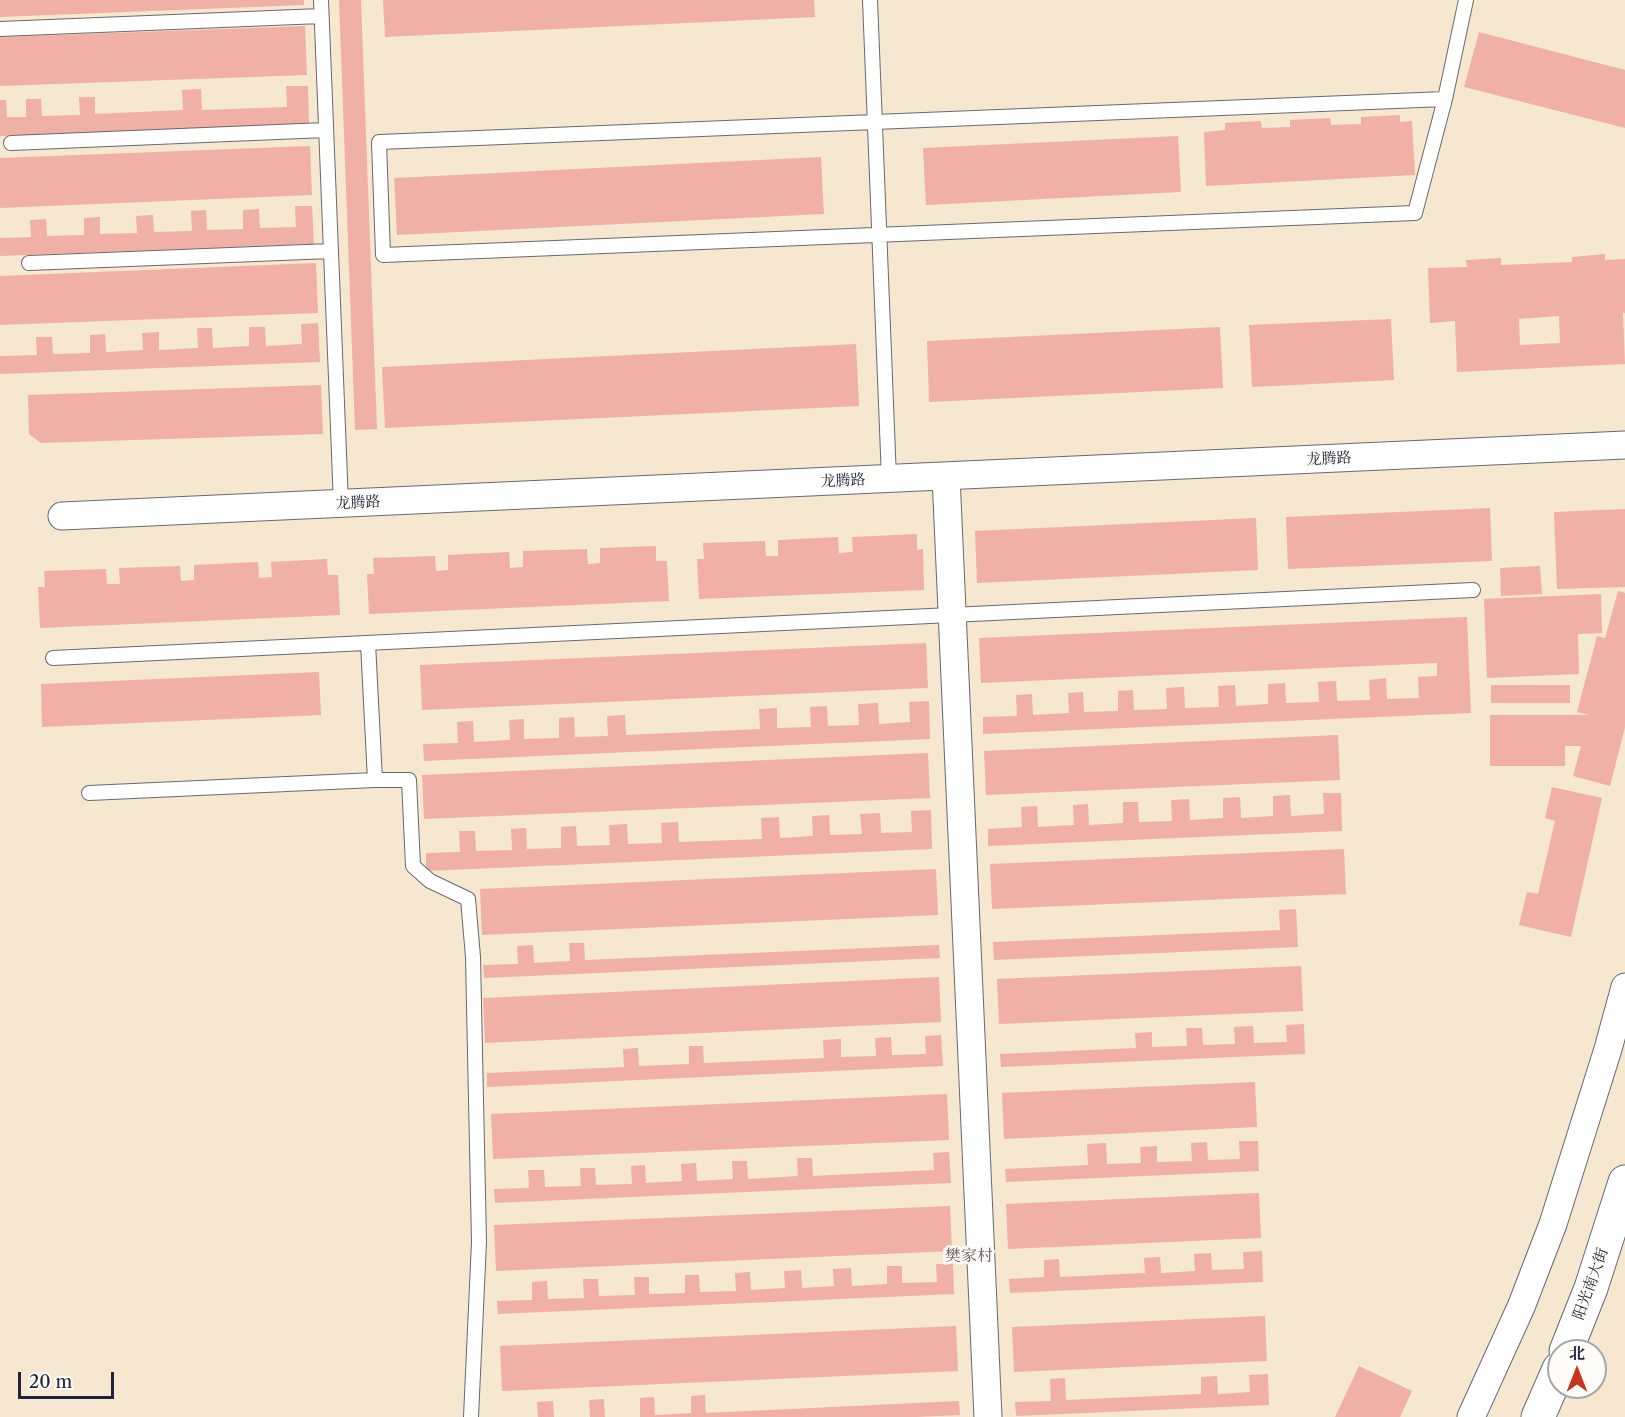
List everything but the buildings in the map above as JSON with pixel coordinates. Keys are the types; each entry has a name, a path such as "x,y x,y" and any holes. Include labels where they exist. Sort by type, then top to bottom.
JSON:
{"highway":[{"name":"阳光南大街","path":"1571,1339 1592,1288 1625,1182"},
{"path":"1538,1417 1547,1396"}],"street":[{"name":"龙腾路","path":"62,516 1625,445"},
{"path":"946,476 988,1417"},
{"path":"1471,1417 1521,1306 1553,1224 1625,987"}],"lane":[{"path":"321,0 341,504"},
{"path":"870,0 889,479"},
{"path":"1445,99 379,142 383,255 1414,213 1445,99 1466,0"},
{"path":"0,29 321,16"},
{"path":"11,143 326,130"},
{"path":"29,263 331,251"},
{"path":"54,658 1473,590"},
{"path":"368,643 375,780"},
{"path":"89,794 409,780 413,866 430,881 468,899 473,957 479,1242 471,1417"}],"district":[{"name":"樊家村","path":"969,1256"}]}
